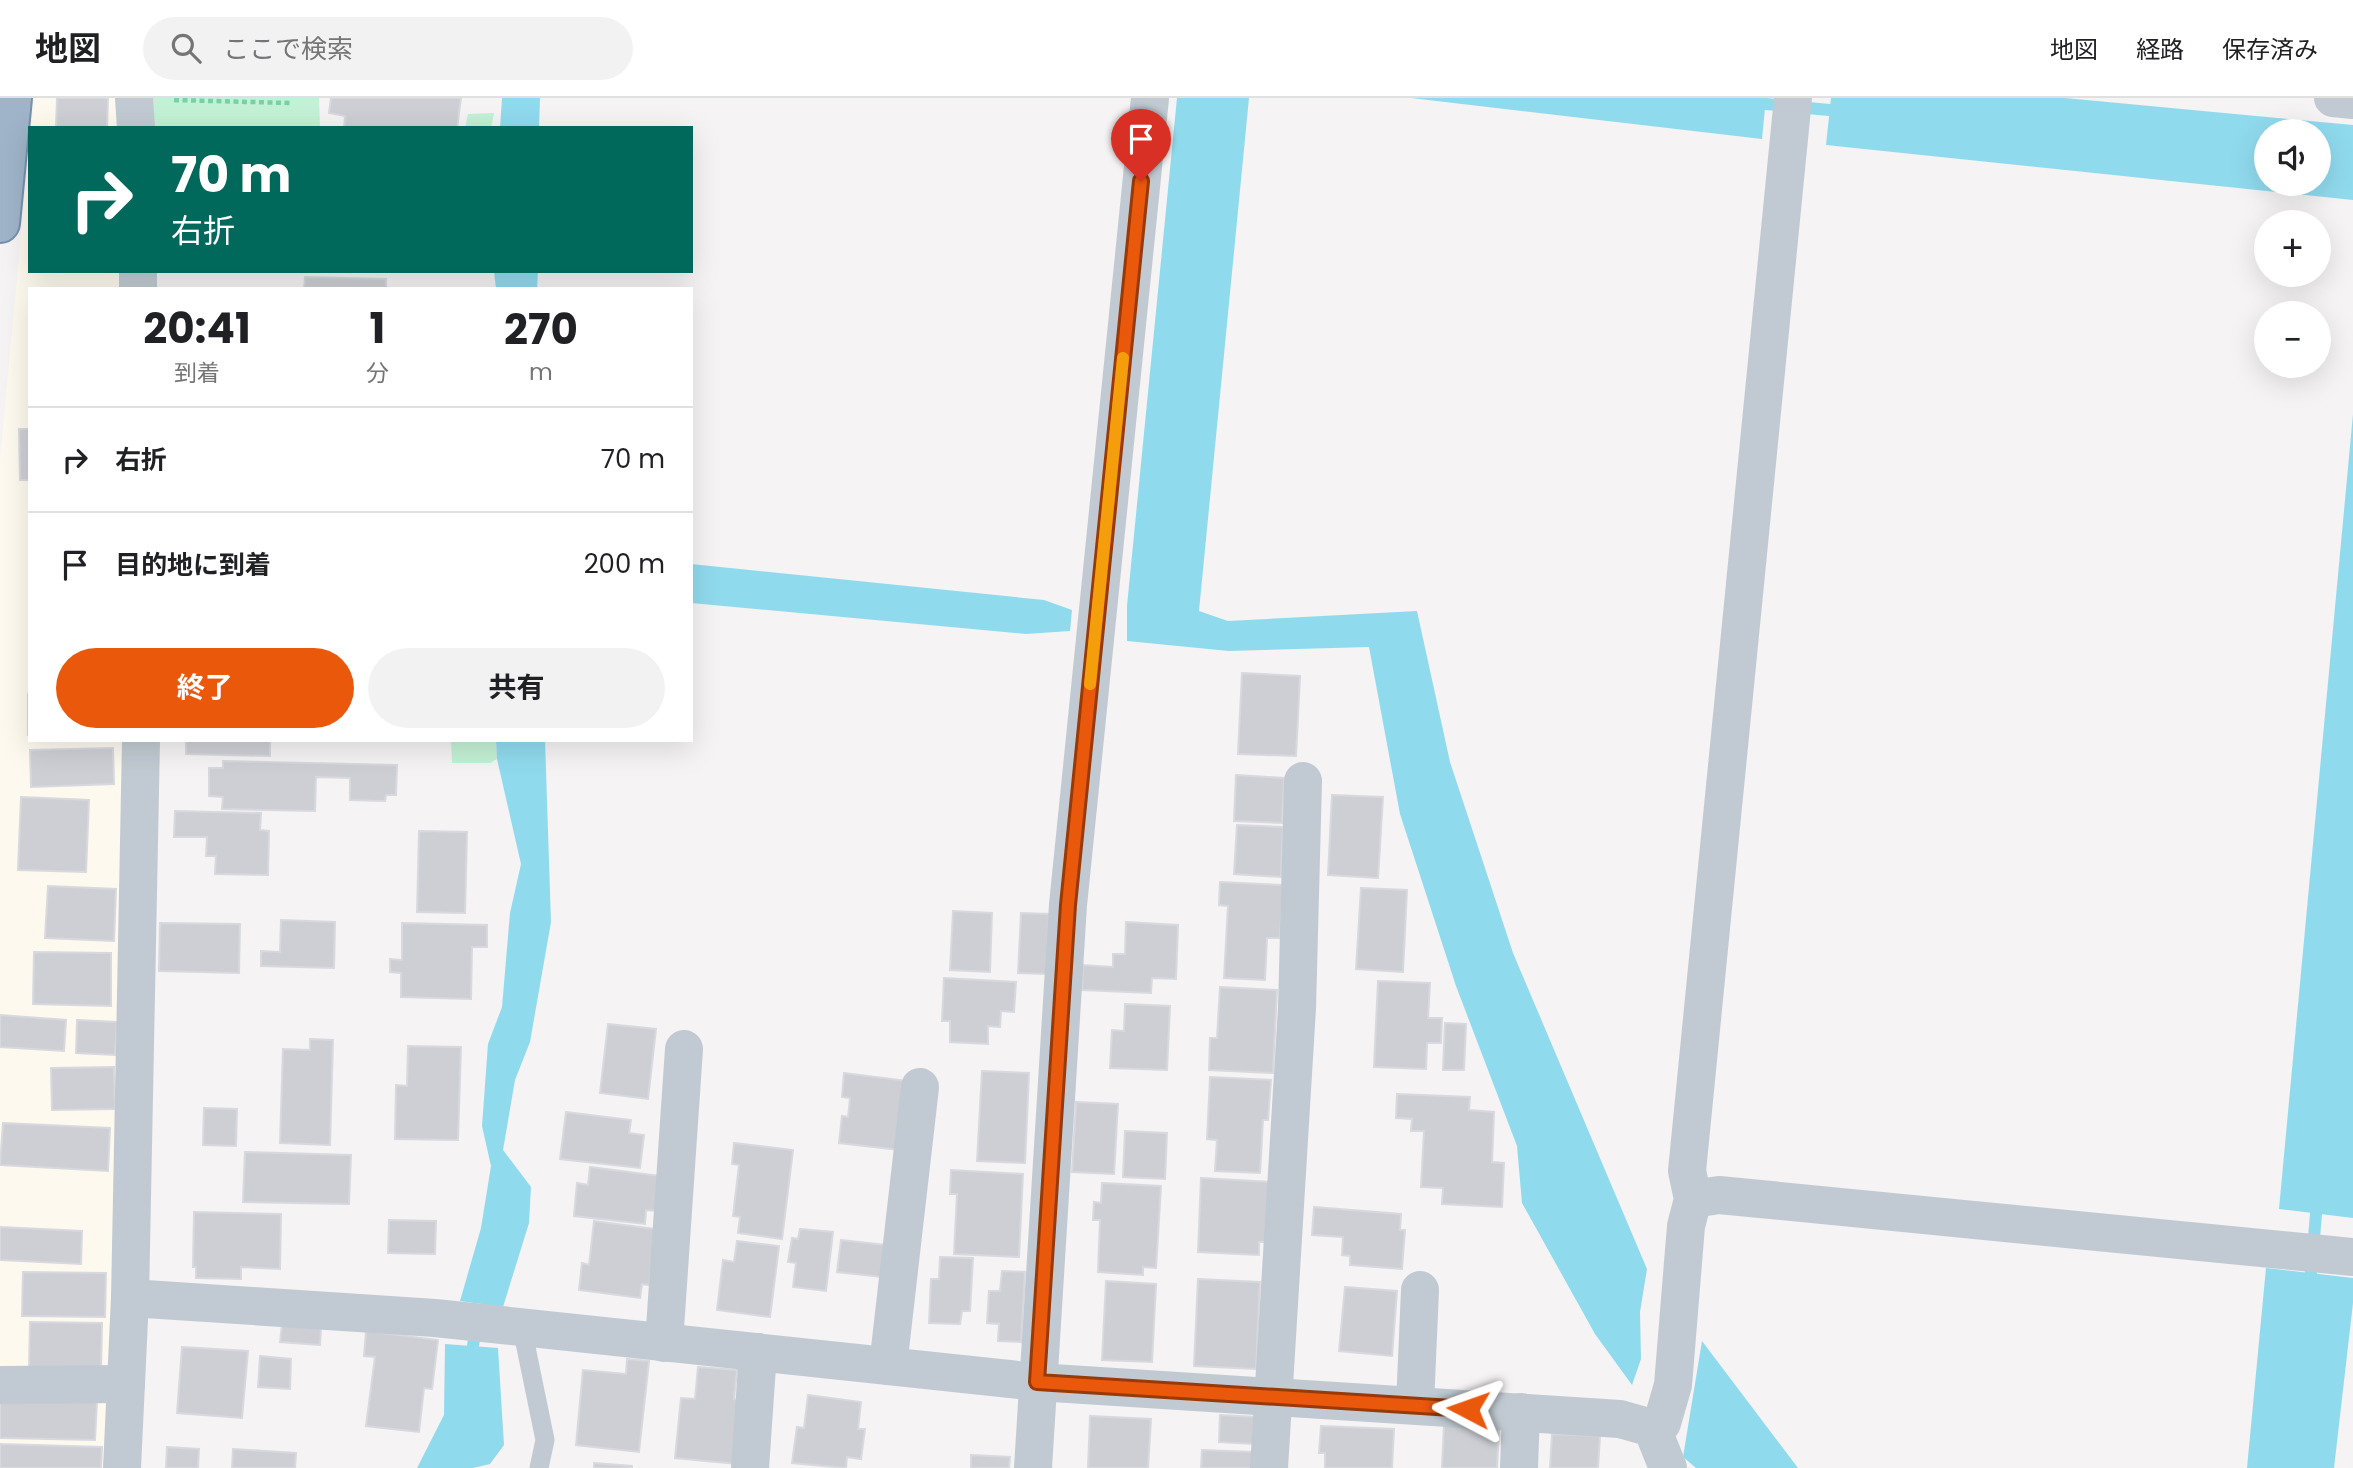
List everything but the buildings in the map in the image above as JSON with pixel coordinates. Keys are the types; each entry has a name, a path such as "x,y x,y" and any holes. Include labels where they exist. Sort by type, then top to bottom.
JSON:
{"highway":[{"path":"0,223 12,98"}],"street":[{"path":"134,98 136,126"},
{"path":"1033,1468 1068,905 1150,98"},
{"path":"2333,98 2353,100"},
{"path":"130,1298 435,1318 1037,1382 1620,1419 1652,1428 1662,1423 1673,1385 1686,1226 1693,1199 1687,1171 1688,1157 1792,112"},
{"path":"122,1468 130,1298 141,742"},
{"path":"1269,1468 1276,1396 1297,1008 1303,781"},
{"path":"664,1343 684,1049"},
{"path":"888,1366 920,1087"},
{"path":"1693,1199 1718,1195 2327,1255"},
{"path":"1415,1405 1420,1290"},
{"path":"750,1468 758,1352"},
{"path":"0,1385 126,1384"},
{"path":"1519,1468 1521,1412"},
{"path":"1652,1428 1668,1468"}],"lane":[{"path":"518,1327 545,1440 539,1468"}],"path":[{"path":"134,98 290,103"}],"shaded area":[{"path":"34,98 142,98 143,126 31,126"},
{"path":"28,161 28,273 148,273 148,287 28,287 28,742 153,742 135,1468 0,1468 0,458"}],"green space":[{"path":"142,98 319,98 320,126 143,126"},
{"path":"494,113 491,126 465,126 468,114"},
{"path":"451,742 496,742 497,759 490,763 452,763"}],"water":[{"path":"502,98 540,98 539,126 500,126"},
{"path":"1177,98 1249,98 1199,611 1228,621 1417,611 1450,762 1513,953 1647,1269 1640,1312 1641,1359 1632,1385 1595,1334 1522,1203 1517,1146 1456,986 1400,814 1369,647 1229,651 1127,641 1127,606"},
{"path":"1411,98 1766,98 1762,139"},
{"path":"1831,98 2065,98 2289,119 2254,119 2254,190 1826,145"},
{"path":"2331,123 2353,125 2353,200 2315,196 2331,196"},
{"path":"494,273 538,273 537,287 496,287"},
{"path":"2353,414 2353,1218 2279,1209"},
{"path":"693,564 1044,600 1072,610 1070,631 1026,634 693,603"},
{"path":"496,742 545,742 551,922 530,1042 515,1080 503,1150 531,1187 529,1223 503,1307 460,1301 481,1228 491,1166 482,1126 488,1044 502,1007 510,913 521,864 497,759"},
{"path":"2266,1268 2353,1278 2353,1303 2334,1468 2247,1468"},
{"path":"1702,1341 1798,1468 1696,1468 1683,1457"},
{"path":"445,1344 498,1348 504,1445 490,1464 473,1468 417,1468 444,1415"}],"waterway":[{"path":"1766,104 1829,110"},
{"path":"2311,1273 2316,1214"},
{"path":"473,1346 476,1325"}],"slow traffic":[{"path":"1090,684 1123,358"}],"route":[{"path":"1141,181 1068,905 1037,1382 1468,1409"}]}
